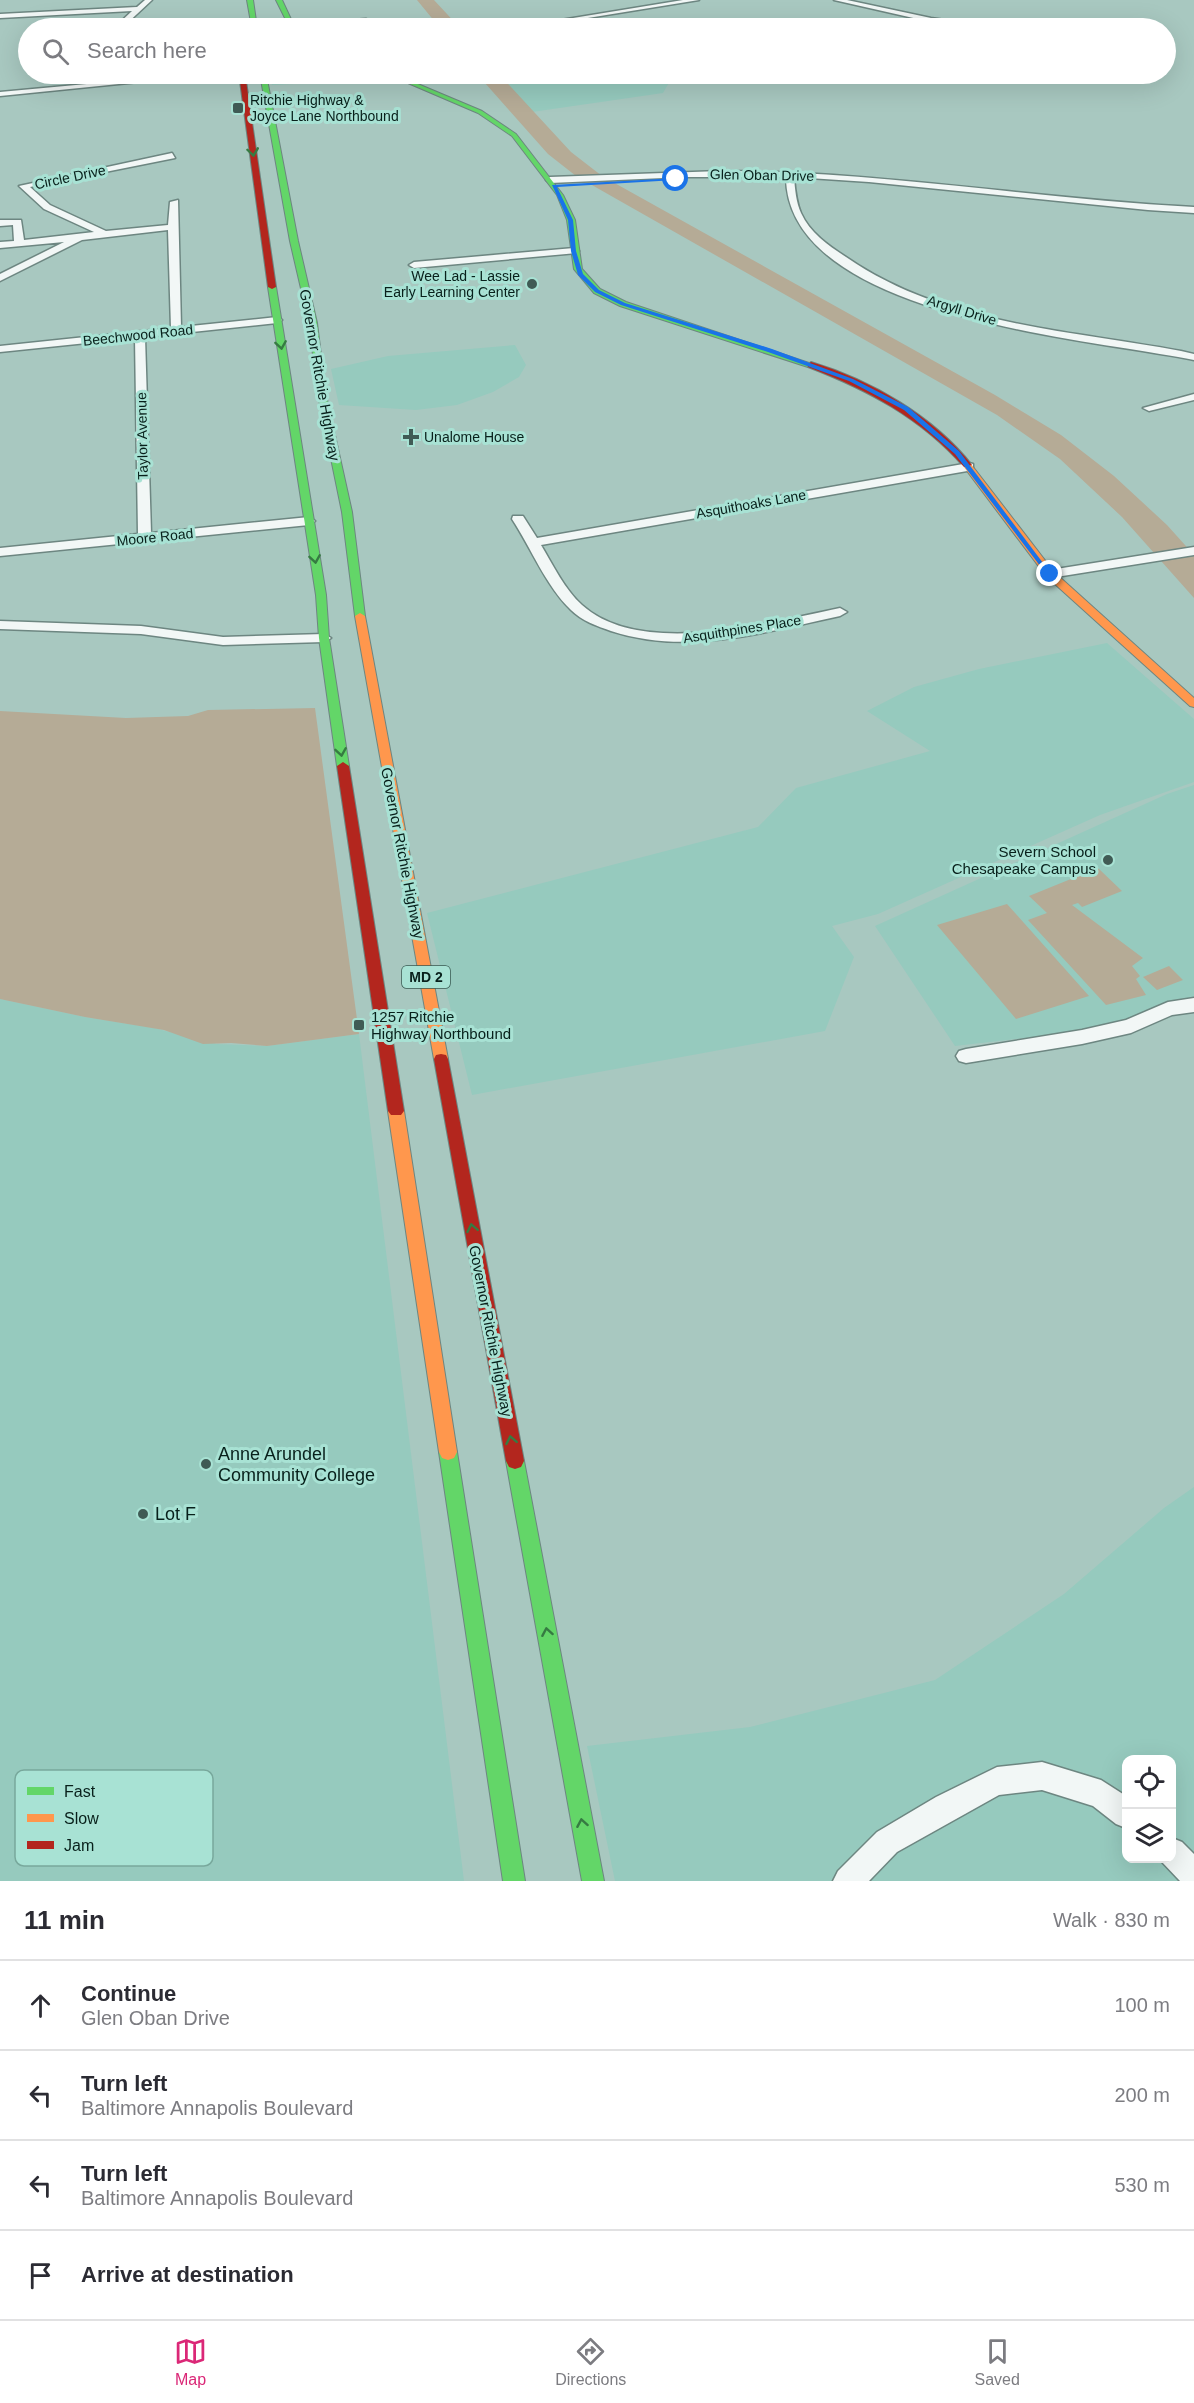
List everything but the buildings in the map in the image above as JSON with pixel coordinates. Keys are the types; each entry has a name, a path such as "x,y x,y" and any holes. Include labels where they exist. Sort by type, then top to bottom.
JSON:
{"main road":[{"path":"250,0 253,18"},
{"path":"279,0 288,18"},
{"name":"Governor Ritchie Highway","path":"243,84 277,320 309,521 338,593 593,1881"},
{"name":"Governor Ritchie Highway","path":"266,84 294,240 313,323 322,395 347,512 338,593 324,638 514,1881"},
{"path":"413,84 491,117 514,135 552,183 570,220 580,275 597,291 623,304 770,350 877,392 920,420 969,467 1050,574 1194,704"},
{"path":"266,241 294,240"}],"street":[{"path":"130,18 149,0"},
{"path":"580,18 696,0"},
{"path":"837,0 918,18"},
{"path":"0,16 140,9"},
{"path":"0,94 107,84"},
{"name":"Circle Drive","path":"105,234 47,207 23,186 172,156"},
{"name":"Glen Oban Drive","path":"552,183 676,177 790,177 901,184 1100,204 1194,210"},
{"name":"Argyll Drive","path":"790,177 794,209 799,221 832,252 869,277 925,299 1013,325 1194,357"},
{"path":"176,202 173,227 176,330"},
{"path":"0,223 18,222 19,243"},
{"path":"0,245 173,227"},
{"path":"0,278 80,237"},
{"path":"414,265 574,251"},
{"name":"Beechwood Road","path":"0,350 277,320"},
{"name":"Taylor Avenue","path":"140,335 145,538"},
{"path":"1149,408 1194,396"},
{"name":"Asquithoaks Lane","path":"534,542 969,467"},
{"name":"Asquithpines Place","path":"518,519 573,604 588,617 617,630 679,639 715,636 840,612"},
{"name":"Moore Road","path":"0,552 309,521"},
{"path":"1050,574 1194,551"},
{"path":"0,624 141,630 223,641 324,638"},
{"path":"966,1056 1082,1037 1131,1026 1168,1009 1194,1005"},
{"path":"848,1881 887,1842 946,1807 997,1781 1042,1776 1101,1794 1122,1811"},
{"path":"1176,1856 1194,1875"}],"shaded area":[{"path":"417,0 434,0 451,18 432,18"},
{"path":"486,84 508,84 571,152 602,176 995,395 1061,435 1114,476 1167,525 1194,555 1194,598 1122,517 1060,459 997,415 576,176 548,154"},
{"path":"508,84 668,84 663,93 532,112"},
{"path":"515,345 526,365 519,377 493,392 457,405 416,410 339,405 331,369 388,356"},
{"path":"1107,643 1194,719 1194,782 1100,815 878,914 832,926 854,957 825,1031 472,1095 427,913 758,827 796,788 930,751 867,711 914,687 979,669"},
{"path":"315,708 359,1034 267,1046 231,1043 203,1044 164,1030 85,1017 0,999 0,711 126,718 188,716 208,710"},
{"name":"Severn School Chesapeake Campus","path":"1194,785 1194,1005 1130,1026 955,1046 875,926 1167,794"},
{"path":"1098,868 1122,891 1082,907 1078,903 1072,905 1143,958 1132,966 1140,976 1136,979 1146,995 1106,1005 1028,920 1047,913 1029,896"},
{"path":"1007,904 1089,996 1016,1019 937,925"},
{"path":"1169,966 1183,980 1157,990 1143,977"},
{"name":"Anne Arundel Community College","path":"0,999 85,1017 154,1028 217,1044 267,1046 359,1034 464,1881 0,1881"},
{"path":"1194,1487 1194,1881 615,1881 587,1746 750,1727 935,1680 1064,1594 1164,1508"}],"traffic: fast":[{"path":"250,0 253,18"},
{"path":"279,0 288,18"},
{"path":"265,84 294,241 313,323 322,395 347,512 360,616"},
{"path":"414,84 480,112 514,135 560,195 571,220 578,269 597,291 623,304 811,365"},
{"path":"272,287 321,595 324,638 343,766"},
{"path":"448,1452 514,1881"},
{"path":"515,1461 593,1881"}],"traffic: slow":[{"path":"967,465 1050,574 1194,704"},
{"path":"360,616 441,1059"},
{"path":"396,1111 448,1452"}],"traffic: jam":[{"path":"243,84 272,287"},
{"path":"811,365 896,404 934,431 967,465"},
{"path":"343,766 396,1111"},
{"path":"441,1059 515,1461"}],"place":[{"name":"Ritchie Highway & Joyce Lane Northbound","path":"238,108"},
{"name":"Wee Lad - Lassie Early Learning Center","path":"532,284"},
{"name":"Unalome House","path":"411,437"},
{"name":"Severn School Chesapeake Campus","path":"1108,860"},
{"name":"1257 Ritchie Highway Northbound","path":"359,1025"},
{"name":"Anne Arundel Community College","path":"206,1464"},
{"name":"Lot F","path":"143,1514"}],"route":[{"path":"676,179 554,186 570,220 580,275 597,291 623,304 770,350 851,380 891,399 942,438 957,453 1050,574"}]}
